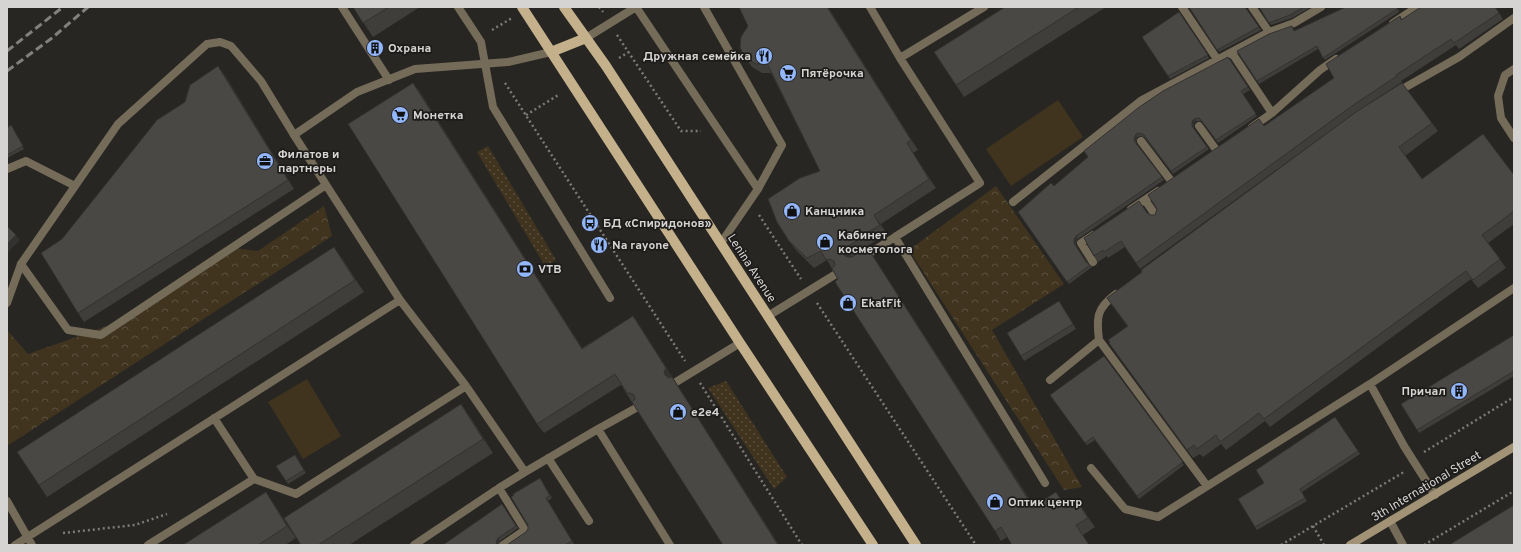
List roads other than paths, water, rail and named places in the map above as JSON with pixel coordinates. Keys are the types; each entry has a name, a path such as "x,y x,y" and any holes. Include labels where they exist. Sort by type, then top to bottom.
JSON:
{"main road":[{"path":"522,7 873,545"},
{"name":"Lenina Avenue","path":"564,7 606,66 916,545"},
{"path":"551,52 586,38"}],"street":[{"path":"342,7 389,80"},
{"path":"458,7 481,42 488,63 493,107 610,298"},
{"path":"586,38 636,7 758,189"},
{"path":"704,7 782,145 758,189 721,243"},
{"path":"856,262 980,182 900,58 870,7"},
{"path":"900,58 984,7"},
{"path":"1182,7 1217,60"},
{"path":"1252,7 1269,32"},
{"path":"1013,202 1142,100 1269,32 1294,23 1321,7"},
{"path":"1386,27 1413,8"},
{"path":"1390,96 1459,57 1514,18"},
{"path":"7,303 20,264 118,124 208,44 220,42 231,46 261,81 400,300 466,386 525,472"},
{"path":"294,135 357,92 415,69 508,62 551,52"},
{"path":"1232,53 1272,114"},
{"path":"1247,130 1272,114 1320,70 1346,53"},
{"path":"1514,69 1505,75 1498,96 1501,118 1514,138"},
{"path":"1199,126 1217,151"},
{"path":"1126,213 1176,180 1141,141"},
{"path":"7,169 26,161 75,186"},
{"path":"20,264 68,330 100,335 326,185"},
{"path":"1146,200 1156,216"},
{"path":"1093,262 1081,243 1100,230"},
{"path":"895,237 1045,483"},
{"path":"768,316 836,274"},
{"path":"1091,468 1125,510 1158,517 1370,384 1514,288"},
{"path":"1123,289 1104,303 1097,323 1099,340 1207,486"},
{"path":"15,545 400,300"},
{"path":"1050,380 1099,340"},
{"path":"676,382 740,343"},
{"path":"1370,384 1404,446 1435,495"},
{"path":"214,418 254,479 296,494 466,386"},
{"path":"414,545 499,488 636,408"},
{"path":"598,430 670,545"},
{"name":"3th International Street","path":"1351,545 1514,447"},
{"path":"548,458 589,521"},
{"path":"148,545 254,479"},
{"path":"499,488 525,530 504,545"},
{"path":"7,501 32,545"},
{"path":"1390,521 1404,545"}],"railway":[{"path":"7,51 63,7"},
{"path":"7,71 52,38 88,7"}],"place":[{"name":"Охрана","path":"375,48"},
{"name":"Дружная семейка","path":"764,56"},
{"name":"Пятёрочка","path":"788,73"},
{"name":"Монетка","path":"400,115"},
{"name":"Филатов и партнеры","path":"265,161"},
{"name":"Канцника","path":"792,211"},
{"name":"БД «Спиридонов»","path":"590,223"},
{"name":"Кабинет косметолога","path":"825,242"},
{"name":"Na rayone","path":"599,245"},
{"name":"VTB","path":"525,269"},
{"name":"EkatFit","path":"848,303"},
{"name":"Причал","path":"1459,391"},
{"name":"е2е4","path":"678,412"},
{"name":"Оптик центр","path":"995,502"}]}
